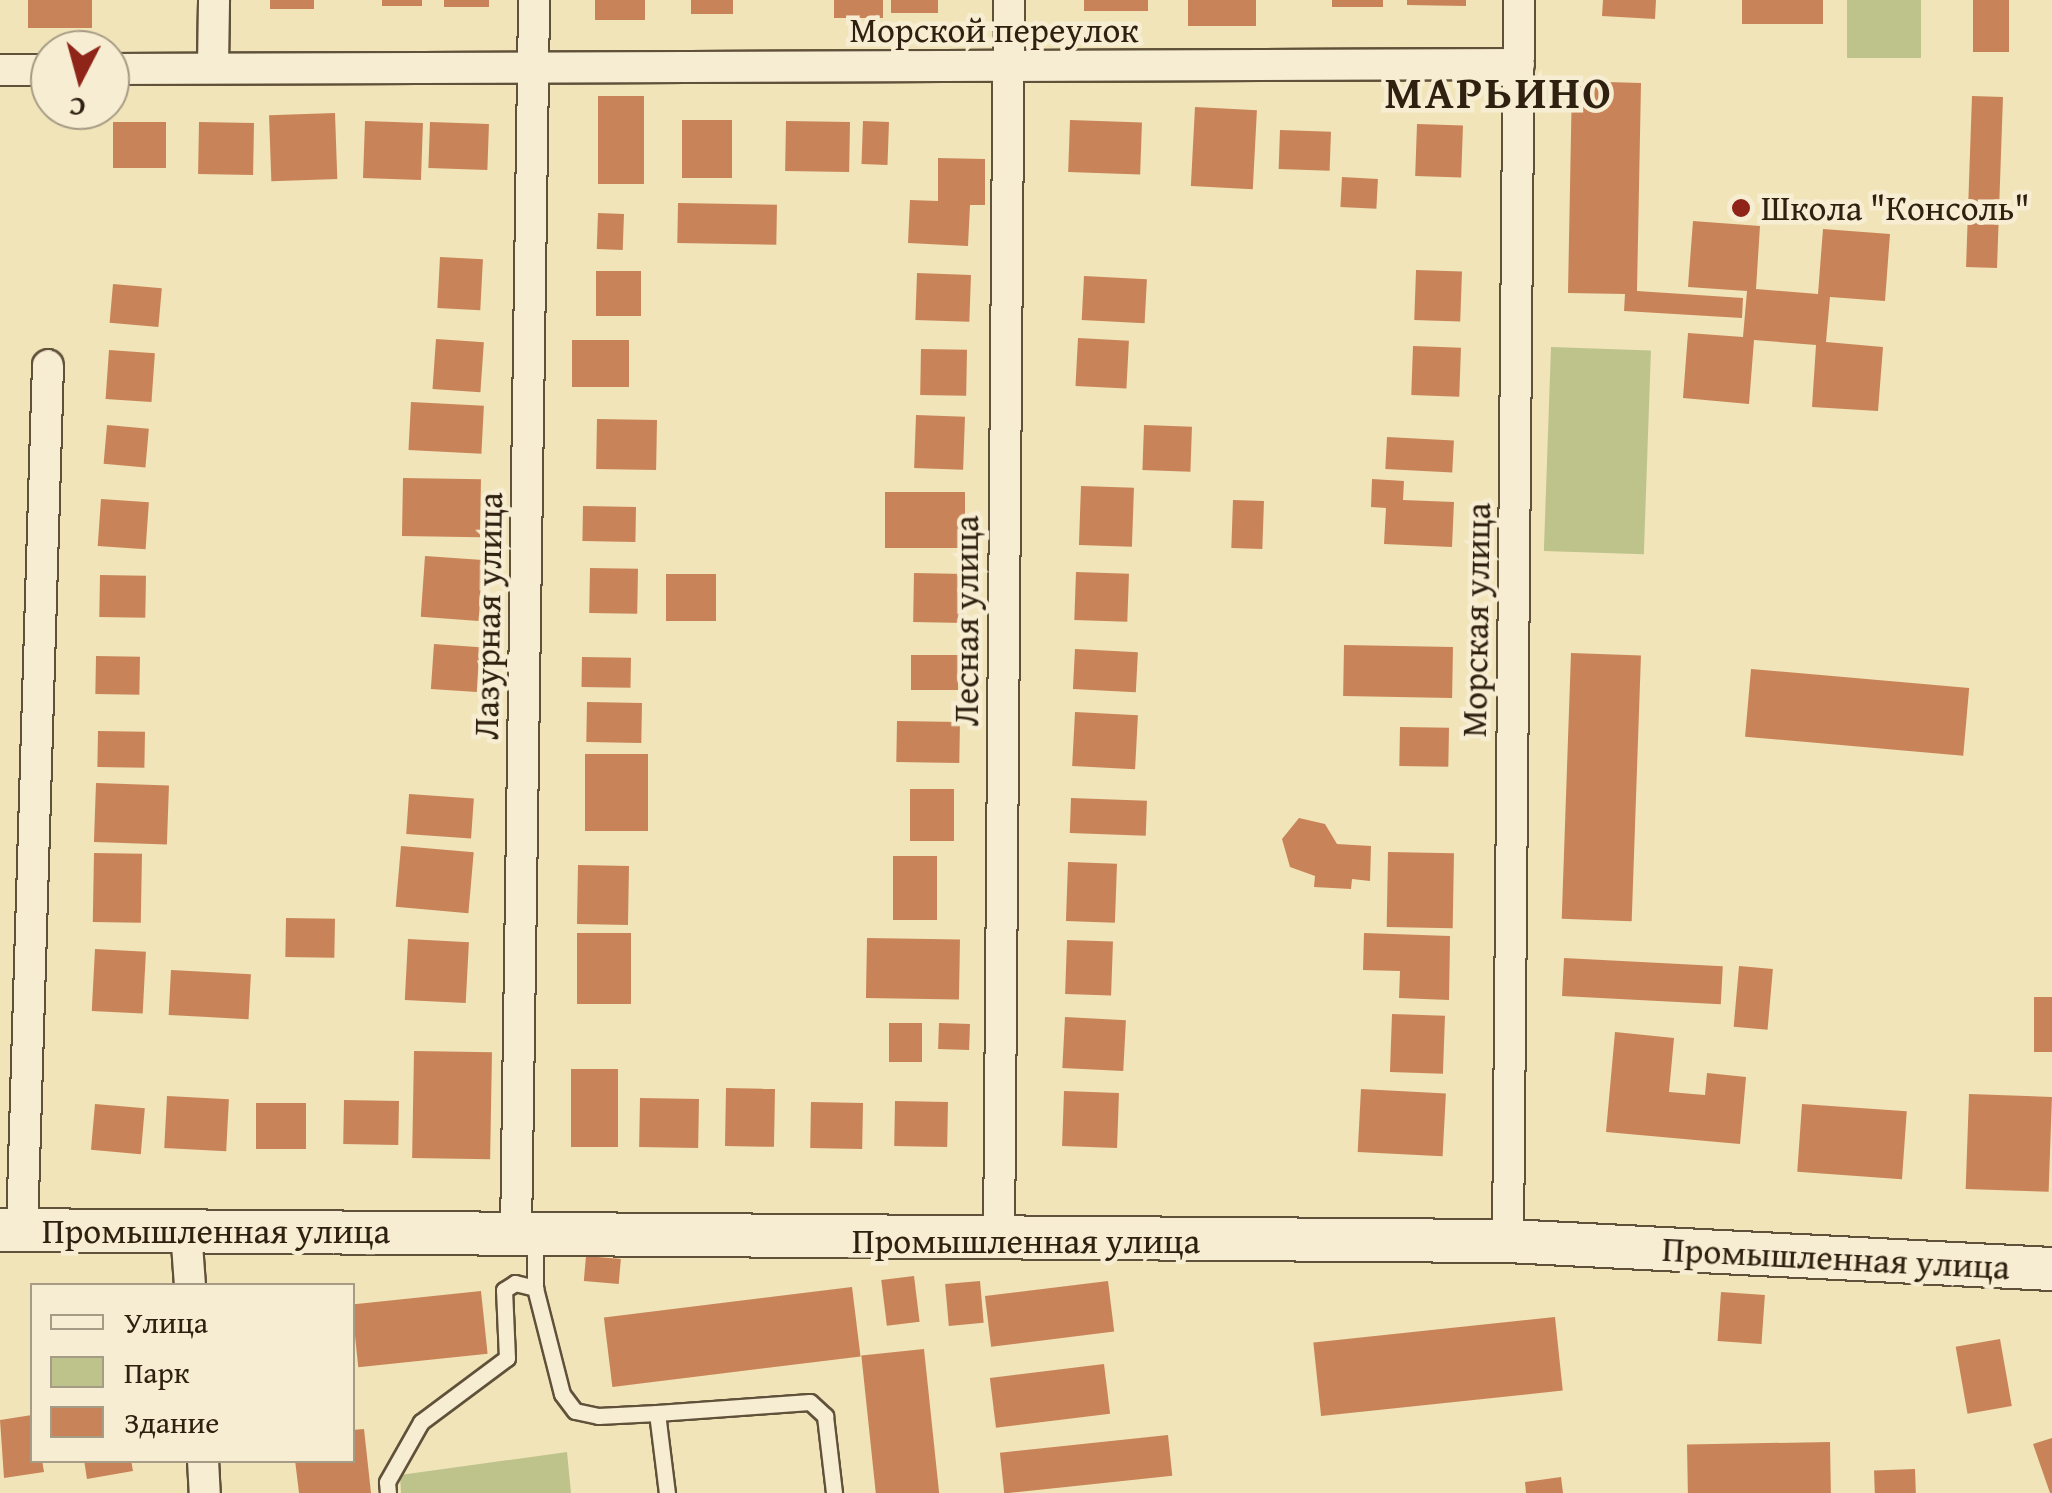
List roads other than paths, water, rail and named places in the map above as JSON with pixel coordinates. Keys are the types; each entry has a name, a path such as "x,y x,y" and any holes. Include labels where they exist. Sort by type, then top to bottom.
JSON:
{"street":[{"path":"213,66 214,0"},
{"name":"Лазурная улица","path":"526,1233 534,0"},
{"name":"Лесная улица","path":"999,1243 1009,0"},
{"name":"Морская улица","path":"1508,1240 1519,0"},
{"name":"Морской переулок","path":"130,68 534,63 1008,69 1519,64"},
{"path":"0,70 30,70"},
{"path":"11,1230 48,365"},
{"name":"Промышленная улица","path":"11,1230 526,1233 999,1243 1508,1240 2052,1269"},
{"path":"186,1230 190,1283"},
{"path":"203,1463 205,1493"}],"lane":[{"path":"526,1233 535,1288 562,1394 575,1412 658,1413 810,1402 825,1416 834,1493"},
{"path":"388,1493 387,1482 421,1422 468,1379 504,1364 504,1290 535,1288"},
{"path":"658,1413 667,1493"}],"place":[{"name":"Школа \"Консоль\"","path":"1741,208"}],"district":[{"name":"МАРЬИНО","path":"1499,92"}]}
